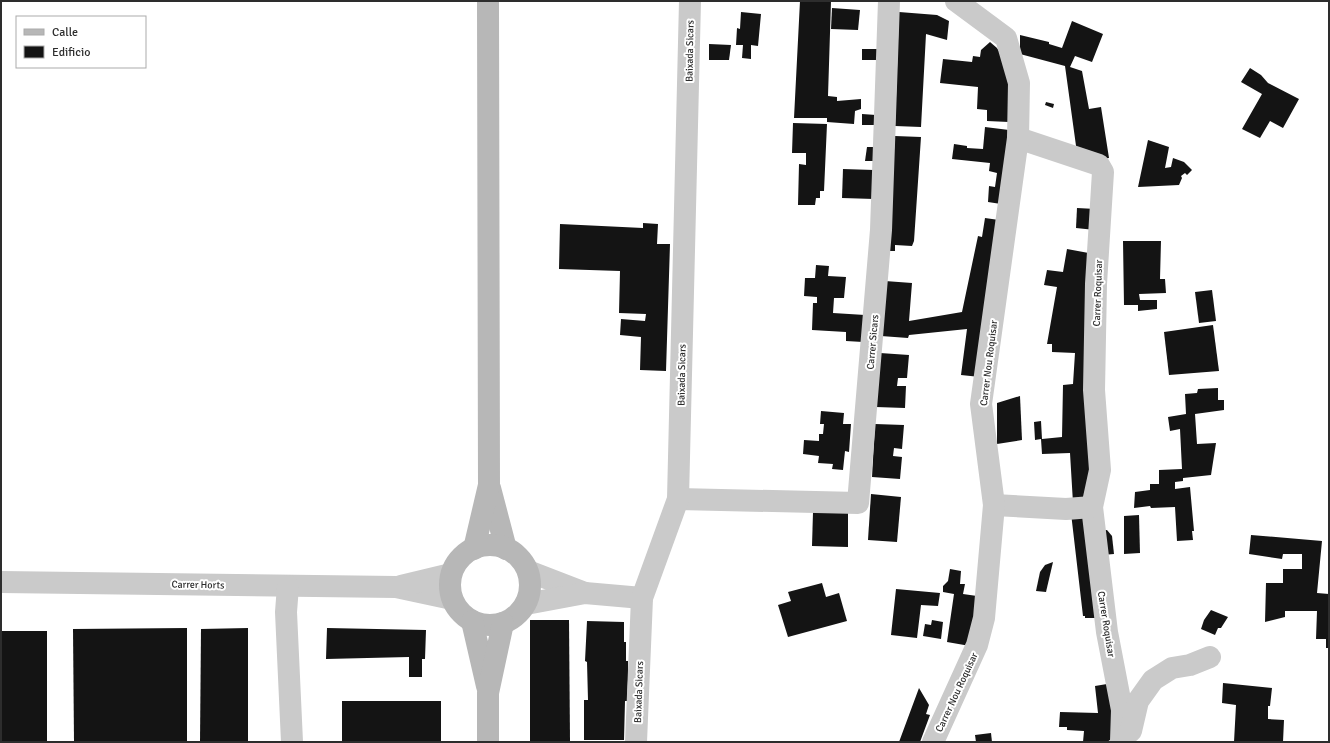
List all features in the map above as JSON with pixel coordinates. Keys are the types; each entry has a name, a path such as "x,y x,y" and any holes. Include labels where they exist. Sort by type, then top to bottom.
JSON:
{"street":[{"path":"474,548 489,485 488,1"},
{"name":"Baixada Sicars","path":"636,742 642,598 678,499 690,1"},
{"name":"Carrer Sicars","path":"678,499 858,503 881,230 889,1"},
{"name":"Carrer Nou Roquisar","path":"933,742 953,695 977,645 984,618 994,505 981,404 1018,138 1019,83 1006,38 956,1"},
{"name":"Carrer Roquisar","path":"1018,138 1098,165 1103,172 1096,284 1094,390 1100,470 1092,507 1107,632 1122,710 1120,742"},
{"path":"489,485 506,549"},
{"path":"994,505 1066,509 1092,507"},
{"path":"490,545 506,549 519,558 528,571 530,588 526,604 518,614 503,623 487,626 472,621 460,612 452,599 450,586 452,574 460,559 474,548 490,545"},
{"path":"528,571 585,593"},
{"name":"Carrer Horts","path":"396,587 452,574"},
{"name":"Carrer Horts","path":"1,582 396,587 452,599"},
{"path":"288,586 286,612 292,742"},
{"path":"526,604 585,593 642,598"},
{"path":"472,621 488,693"},
{"path":"488,742 488,693 503,623"},
{"path":"1120,742 1131,730 1138,701 1153,680 1172,668 1190,666 1210,657"}],"building":[{"path":"800,1 831,1 828,96 837,97 837,101 861,99 861,109 855,111 854,124 827,122 827,118 794,118"},
{"path":"832,8 860,10 858,30 831,29"},
{"path":"741,12 761,14 758,46 751,45 751,59 742,58 743,45 736,45 737,28 740,29"},
{"path":"899,12 937,15 949,21 947,40 926,34 921,127 895,126"},
{"path":"1072,21 1103,34 1092,62 1075,56 1070,67 1082,71 1089,109 1101,107 1109,158 1096,160 1077,153 1065,66 1020,54 1020,35 1049,42 1049,44 1062,48"},
{"path":"990,42 997,48 1005,61 1008,72 1009,122 987,121 987,110 977,109 978,87 940,83 943,59 972,62 973,56 980,57 981,50"},
{"path":"709,44 731,45 729,60 709,60"},
{"path":"862,49 880,49 879,60 862,60"},
{"path":"1250,68 1261,75 1268,83 1299,99 1283,128 1270,121 1260,138 1242,129 1262,94 1241,82"},
{"path":"1046,102 1054,104 1053,108 1045,105"},
{"path":"862,114 876,115 875,125 862,125"},
{"path":"793,123 827,124 824,191 820,191 820,198 816,198 815,205 798,205 799,164 806,165 806,153 792,153"},
{"path":"985,127 1009,130 1001,204 988,202 989,186 995,187 997,173 989,171 990,163 952,159 954,144 967,146 967,148 983,149"},
{"path":"895,136 921,137 914,241 912,246 895,245 895,251 887,251"},
{"path":"1148,140 1169,147 1165,168 1171,167 1173,158 1184,162 1192,170 1187,175 1185,173 1181,176 1182,178 1179,185 1138,187"},
{"path":"867,147 876,147 875,161 865,161"},
{"path":"843,169 874,170 874,199 842,198"},
{"path":"1077,208 1096,209 1095,230 1076,228"},
{"path":"985,218 999,220 980,377 961,375 967,329 909,335 908,338 881,336 885,281 912,283 909,321 962,312 978,236 982,237"},
{"path":"643,223 658,224 657,244 670,244 666,371 640,370 641,337 620,335 621,319 645,321 646,314 619,313 620,271 559,269 560,224 643,228"},
{"path":"1123,241 1161,241 1160,279 1165,279 1166,293 1139,294 1140,300 1157,300 1157,309 1138,311 1138,305 1124,305"},
{"path":"1067,249 1094,254 1090,501 1073,503 1070,453 1042,454 1041,439 1035,440 1034,422 1041,421 1042,439 1062,437 1063,385 1073,384 1075,353 1052,352 1052,344 1047,344 1057,287 1044,285 1047,270 1063,272"},
{"path":"816,265 829,266 828,276 846,277 844,298 834,298 833,313 865,315 863,342 846,341 846,332 812,330 813,303 817,303 817,297 804,296 805,278 815,278"},
{"path":"1212,290 1216,321 1199,323 1195,292"},
{"path":"1213,325 1219,371 1169,375 1164,332"},
{"path":"880,353 909,355 907,378 898,378 897,386 906,386 905,408 876,407"},
{"path":"1218,388 1218,400 1224,400 1224,410 1195,414 1197,444 1216,443 1211,475 1183,478 1183,481 1175,482 1175,489 1190,487 1194,531 1192,531 1193,540 1177,541 1175,507 1151,508 1150,506 1134,508 1135,492 1150,490 1150,484 1159,484 1159,470 1182,469 1180,429 1170,431 1168,417 1186,414 1185,394 1197,393 1198,389"},
{"path":"1020,396 1022,440 997,444 997,403"},
{"path":"821,411 844,413 843,424 851,424 849,452 845,451 843,470 832,469 833,464 818,463 819,456 803,454 804,440 819,441 819,434 823,434 824,424 820,424"},
{"path":"875,424 904,425 902,449 894,448 893,456 902,457 900,479 872,477"},
{"path":"871,494 901,497 897,542 868,540"},
{"path":"813,512 848,512 848,547 812,546"},
{"path":"1086,512 1100,618 1085,618 1085,616 1083,616 1071,513"},
{"path":"1139,515 1140,553 1124,554 1124,516"},
{"path":"1107,530 1112,536 1114,554 1102,555 1098,531"},
{"path":"1251,535 1322,541 1317,593 1329,594 1329,648 1326,648 1326,639 1316,639 1317,611 1285,611 1285,617 1265,622 1266,583 1283,583 1283,569 1302,569 1302,554 1283,554 1282,559 1249,554"},
{"path":"1053,562 1046,592 1036,591 1040,572 1045,565"},
{"path":"950,569 961,571 960,584 965,584 963,594 977,596 970,646 947,642 954,594 943,592 943,586 948,581"},
{"path":"822,583 826,597 839,593 847,621 788,637 778,605 791,601 788,592"},
{"path":"896,589 940,593 938,606 921,605 917,638 891,635"},
{"path":"1211,610 1228,617 1221,628 1218,628 1215,635 1201,629 1204,620"},
{"path":"530,620 569,620 570,741 530,742"},
{"path":"932,620 943,622 941,639 923,636 925,624 931,625"},
{"path":"587,621 624,622 624,642 626,642 626,661 628,661 628,680 627,701 625,701 624,740 584,740 584,700 588,700 587,662 585,661"},
{"path":"187,628 187,742 74,742 73,629"},
{"path":"248,628 248,742 200,742 201,629"},
{"path":"327,628 426,630 425,659 422,659 422,677 409,677 409,657 326,659"},
{"path":"1,631 47,631 47,742 1,742"},
{"path":"1223,683 1272,688 1270,706 1268,706 1268,719 1284,720 1283,742 1234,742 1236,705 1222,703"},
{"path":"1107,684 1115,714 1113,738 1107,742 1083,742 1084,731 1067,730 1067,727 1059,727 1060,712 1098,713 1095,686"},
{"path":"919,688 929,705 926,714 930,715 920,742 899,742"},
{"path":"342,701 441,701 441,742 342,742"},
{"path":"991,733 992,742 976,742 975,735"}]}
